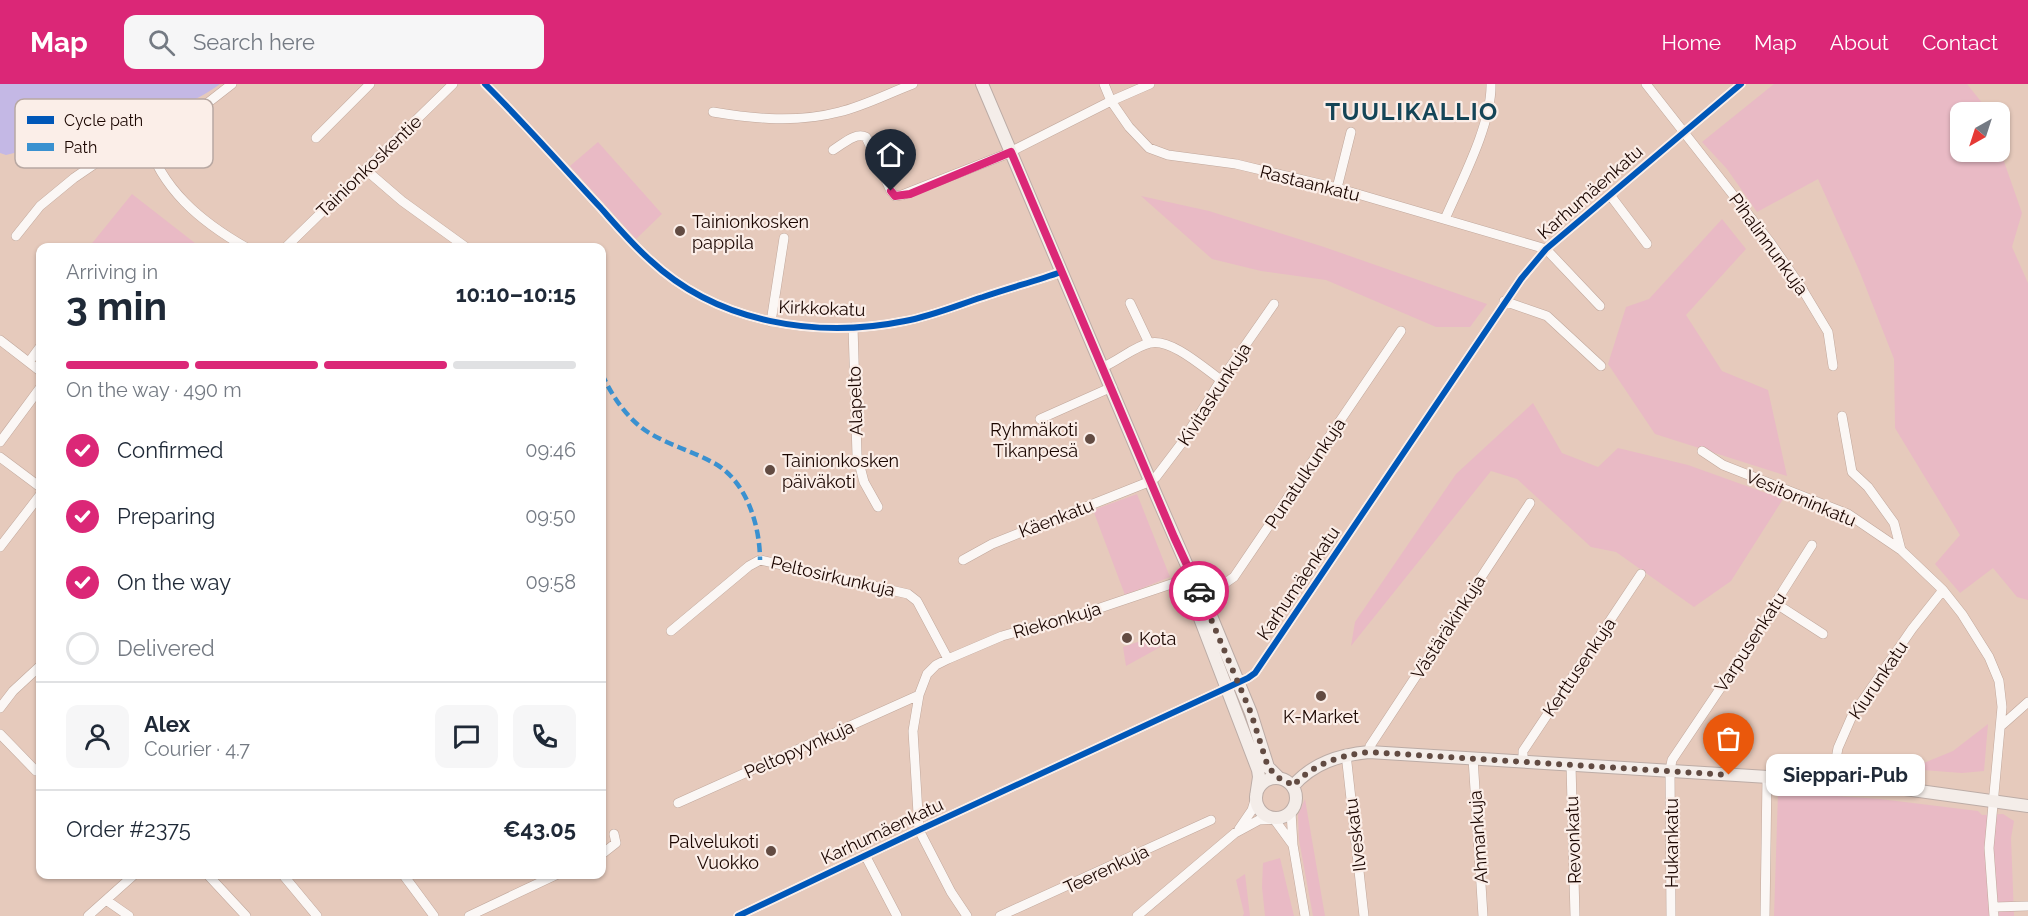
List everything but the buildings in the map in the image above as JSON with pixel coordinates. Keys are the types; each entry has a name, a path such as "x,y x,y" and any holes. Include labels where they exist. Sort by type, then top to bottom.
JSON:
{"main road":[{"path":"982,84 1192,577 1196,593 1232,685 1258,770 1256,796 1260,810 1274,819 1283,818 1291,812 1297,797 1293,786 1279,778 1268,767 1251,713 1232,685"},
{"path":"1293,786 1317,766 1346,754 1369,752 1832,781 2028,806"},
{"path":"1256,796 1265,781 1279,778"}],"street":[{"path":"213,99 232,84"},
{"path":"316,138 370,84"},
{"name":"Tainionkoskentie","path":"290,243 453,84"},
{"name":"Kirkkokatu","path":"486,84 650,261 672,279 716,304 739,313 771,322 808,327 890,324 920,318 1061,272"},
{"path":"713,112 766,120 817,116 840,112 913,84"},
{"name":"Rastaankatu","path":"1104,84 1111,101 1129,127 1149,148 1168,155 1236,164 1337,188 1546,249"},
{"path":"833,150 861,134 866,137 895,196 910,194 1011,152 1111,101 1150,84"},
{"path":"1445,219 1484,126 1491,99 1491,84"},
{"name":"Pihalinnunkuja","path":"1646,84 1770,242 1801,287 1828,332 1833,366"},
{"name":"Karhumäenkatu","path":"738,916 1255,673 1504,301 1546,249 1741,84"},
{"path":"1337,188 1351,132"},
{"path":"16,236 40,206 89,168"},
{"path":"158,168 177,195 202,219 238,243"},
{"path":"366,170 402,201 460,243"},
{"path":"1610,195 1647,244"},
{"path":"771,322 784,238"},
{"path":"1546,249 1600,306"},
{"path":"1504,301 1547,316 1601,366"},
{"path":"1130,303 1149,343"},
{"name":"Kivitaskunkuja","path":"1151,481 1181,444 1221,380 1274,304"},
{"name":"Alapelto","path":"853,327 857,455 864,482 878,507"},
{"name":"Punatulkunkuja","path":"1196,593 1221,586 1234,577 1401,331"},
{"path":"0,340 36,368"},
{"path":"1103,367 1149,343 1160,343 1177,348 1221,380"},
{"path":"29,362 36,353"},
{"path":"1040,419 1112,387"},
{"path":"0,442 36,393"},
{"path":"1842,416 1852,472 1868,487 1894,523 1901,550"},
{"name":"Vesitorninkatu","path":"1702,451 1723,465 1848,514 1901,550 1943,590 1962,614 1989,657 2000,681 2001,726 1989,848 1994,911"},
{"path":"0,457 36,484"},
{"name":"Käenkatu","path":"963,560 992,543 1151,481"},
{"path":"0,547 36,500"},
{"name":"Västäräkinkuja","path":"1369,752 1530,503"},
{"name":"Varpusenkatu","path":"1670,770 1672,760 1738,662 1812,545"},
{"name":"Peltosirkunkuja","path":"671,631 749,566 760,560 908,594 917,601 948,659"},
{"name":"Kerttusenkuja","path":"1523,762 1523,751 1641,574"},
{"name":"Riekonkuja","path":"919,695 927,674 936,665 948,659 1002,636 1097,609 1192,577"},
{"name":"Kiurunkatu","path":"1832,781 1838,748 1852,716 1912,629 1943,590"},
{"path":"1775,603 1823,634"},
{"path":"0,708 13,691 36,670"},
{"path":"919,695 913,731 918,830 951,892 967,916"},
{"name":"Peltopyynkuja","path":"678,803 919,695"},
{"path":"2001,726 2024,712 2028,702"},
{"path":"0,734 36,771"},
{"name":"Ilveskatu","path":"1346,754 1364,916"},
{"name":"Ahmankuja","path":"1473,758 1484,916"},
{"name":"Revonkatu","path":"1571,765 1575,916"},
{"name":"Hukankatu","path":"1670,770 1671,916"},
{"path":"1765,916 1767,777"},
{"path":"1235,833 1252,810 1256,796"},
{"path":"1291,812 1293,845 1305,916"},
{"path":"1137,916 1235,833 1259,820 1274,819 1293,845"},
{"name":"Teerenkuja","path":"1000,916 1211,820"},
{"path":"606,851 616,843 614,834"},
{"path":"865,855 897,916"},
{"path":"88,916 129,879"},
{"path":"212,879 246,916"},
{"path":"286,879 317,916"},
{"path":"407,879 434,916"},
{"path":"469,916 547,879"},
{"path":"106,900 129,916"},
{"path":"1994,911 2028,906"}],"shaded area":[{"path":"0,84 220,84 195,99 15,99 15,153 6,155 0,153"},
{"path":"1774,84 1967,84 1981,102 1950,102 1950,162 2004,162 2022,213 2012,247 2028,283 2028,600 2017,597 1993,568 1960,593 1935,564 1960,535 1895,428 1894,359 1859,270 1818,179 1757,212 1727,169 1702,142"},
{"path":"598,142 662,214 636,239 570,166"},
{"path":"132,194 195,243 92,243"},
{"path":"1141,196 1209,211 1324,247 1487,304 1470,327 1436,327 1326,280 1261,271 1212,259"},
{"path":"1722,219 1746,249 1686,315 1722,371 1768,390 1787,476 1655,434 1608,364 1626,307 1649,299"},
{"path":"1533,403 1562,453 1598,467 1618,448 1688,465 1783,499 1731,581 1694,607 1616,552 1591,547 1517,479 1491,471 1351,646 1355,622 1456,474"},
{"path":"1137,494 1170,577 1125,595 1093,510"},
{"path":"1161,634 1164,645 1126,666 1123,647"},
{"path":"1988,724 1984,771 1962,773 1909,769 1953,751"},
{"path":"1778,792 1880,799 1978,811 1982,815 2003,814 2014,821 2011,838 2014,916 1774,916"},
{"path":"1305,799 1325,916 1313,916 1299,840 1298,815"},
{"path":"1280,858 1294,916 1265,916 1262,887 1263,863"},
{"path":"1245,874 1250,916 1243,916 1236,880"}],"marked path":[{"path":"606,382 629,416 642,428 658,438 712,462 734,480 749,504 754,518 760,560"}],"cycle path":[{"path":"485,84 650,260 677,281 706,299 737,312 770,321 803,326 837,328 872,326 925,316 1061,272"},
{"path":"738,916 1255,673 1521,279 1546,249 1741,84"}],"way so far":[{"path":"1199,591 1251,713 1268,767 1279,778 1293,786 1317,766 1334,758 1346,754 1369,752 1729,775"}],"place":[{"name":"Tainionkosken pappila","path":"680,231"},
{"name":"Ryhmäkoti Tikanpesä","path":"1090,439"},
{"name":"Tainionkosken päiväkoti","path":"770,470"},
{"name":"Kota","path":"1127,638"},
{"name":"K-Market","path":"1321,696"},
{"name":"Sieppari-Pub","path":"1729,775"},
{"name":"Palvelukoti Vuokko","path":"771,851"}],"district":[{"name":"TUULIKALLIO","path":"1412,111"}],"route":[{"path":"891,191 895,196 910,194 1011,152 1199,591"}]}
